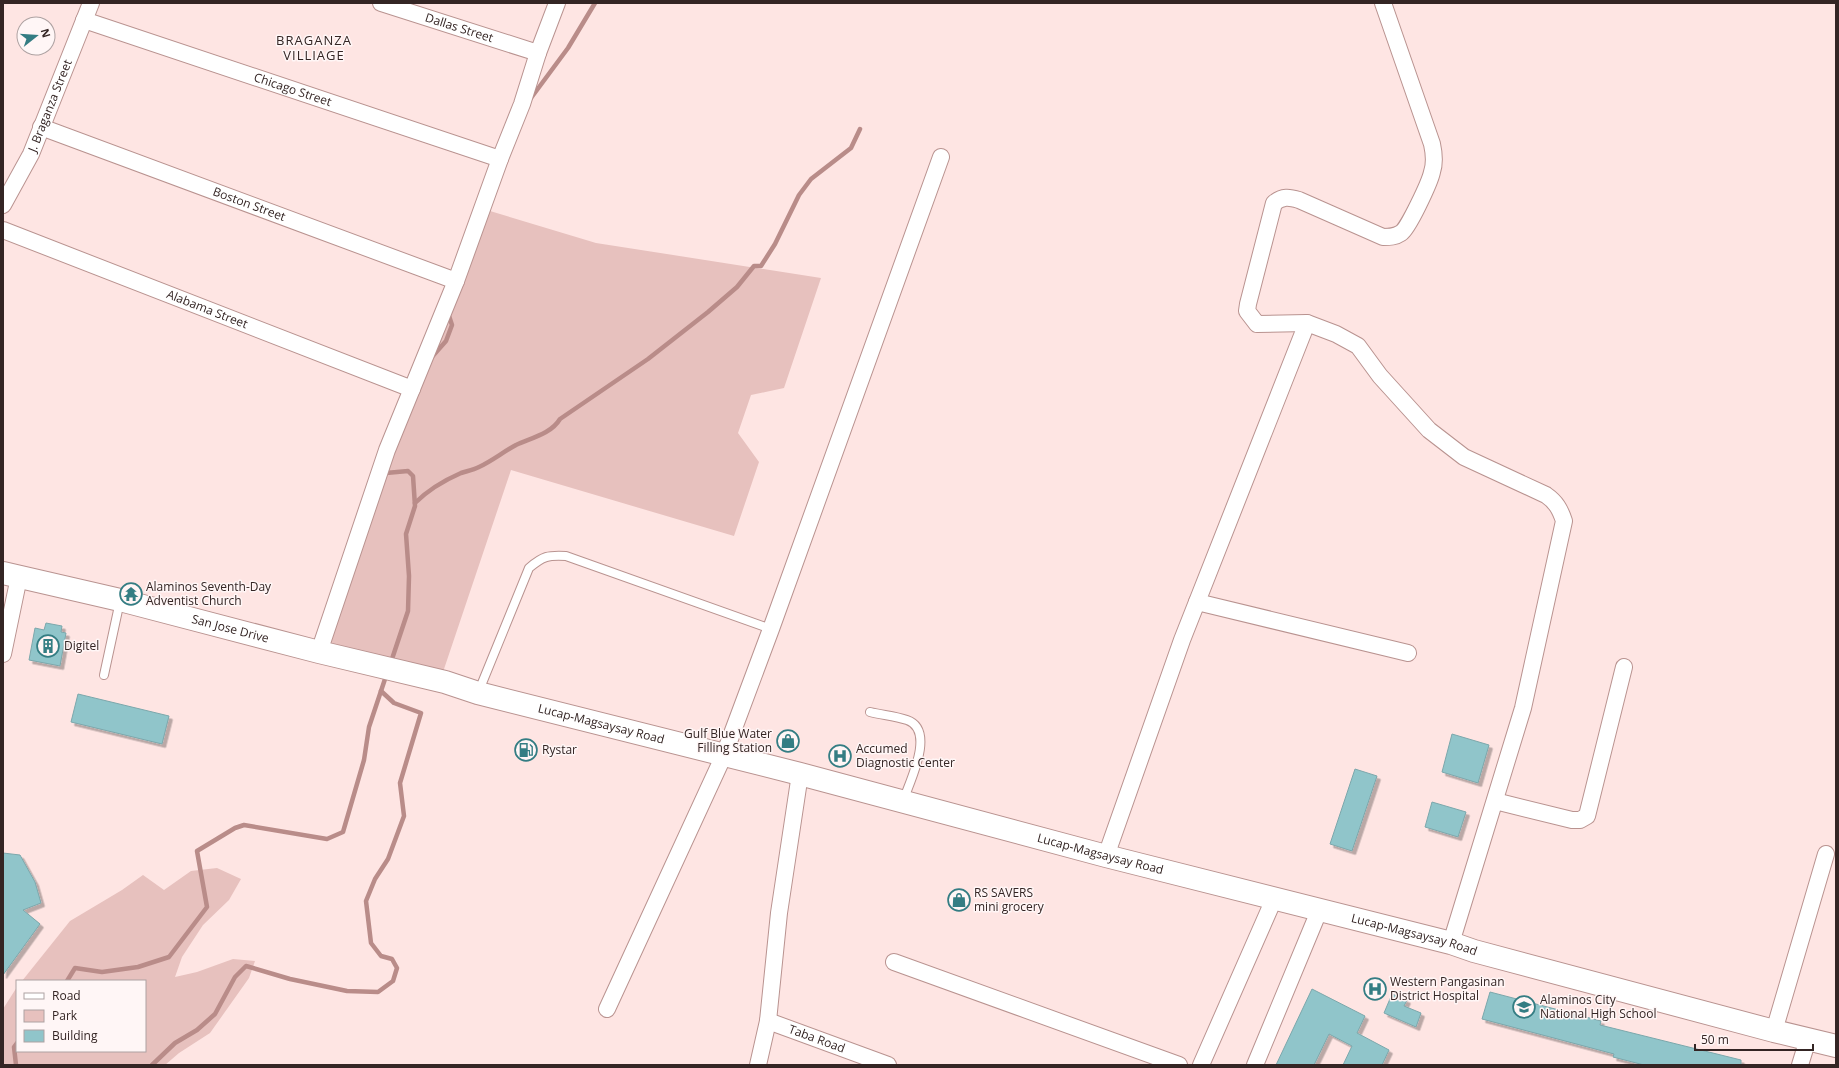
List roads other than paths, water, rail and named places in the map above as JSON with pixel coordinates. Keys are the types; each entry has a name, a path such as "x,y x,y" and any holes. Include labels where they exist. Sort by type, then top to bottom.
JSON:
{"street":[{"name":"J. Braganza Street","path":"3,205 31,154 91,3"},
{"name":"Dallas Street","path":"381,3 538,53"},
{"path":"319,652 387,450 456,281 500,158 522,104 538,53 557,3"},
{"path":"1382,3 1432,144 1434,155 1432,172 1412,218 1402,233 1392,237 1383,237 1299,200 1288,196 1281,198 1274,203 1248,304 1248,311 1257,324 1307,323 1336,334 1358,346 1380,376 1429,430 1464,457 1546,495 1557,504 1561,511 1564,521 1523,708 1452,943"},
{"name":"Chicago Street","path":"84,20 500,158"},
{"name":"Boston Street","path":"41,127 456,281"},
{"path":"607,1009 724,756 941,156"},
{"name":"Alabama Street","path":"3,230 412,389"},
{"path":"1106,856 1182,640 1307,323"},
{"path":"3,654 11,575"},
{"name":"San Jose Drive","path":"11,575 120,600 364,663"},
{"path":"1197,602 1408,653"},
{"name":"Lucap-Magsaysay Road","path":"364,663 445,682 478,693 800,774 1319,911 1452,943 1481,953 1774,1031 1836,1046"},
{"path":"1495,801 1572,820 1580,820 1587,816 1624,667"},
{"path":"758,1065 768,1020 779,913 800,774"},
{"path":"1774,1031 1826,854"},
{"path":"1201,1065 1274,899"},
{"path":"1255,1065 1319,911"},
{"path":"894,962 1179,1065"},
{"name":"Taba Road","path":"768,1020 888,1065"},
{"path":"1800,1065 1808,1039"}],"lane":[{"path":"478,693 530,568 539,560 549,555 566,556 771,629"},
{"path":"104,675 120,600"},
{"path":"870,712 907,720 914,724 921,734 921,750 903,801"}],"waterway":[{"path":"531,98 568,48 595,3"},
{"path":"415,503 431,490 449,479 479,467 516,445 546,432 560,419 648,359 708,312 737,287 754,266 761,266 775,244 799,195 811,179 851,148 860,129"},
{"path":"431,358 446,341 452,325 448,313"},
{"path":"386,469 386,473 408,471 413,476 415,506 406,534 409,576 408,611 391,662"},
{"path":"68,980 75,968 102,972 138,967 169,957 207,907 197,851 235,828 244,825 327,839 343,832 364,760 369,727 387,673"},
{"path":"152,1065 175,1043 197,1030 215,1014 235,977 246,966 290,979 347,991 378,992 393,981 397,968 392,959 381,956 371,943 366,901 375,879 388,859 404,816 400,783 421,713 394,703 381,691"},
{"path":"16,1044 14,1047 16,1065"}],"place":[{"name":"Alaminos Seventh-Day Adventist Church","path":"131,594"},
{"name":"Digitel","path":"48,646"},
{"name":"Gulf Blue Water Filling Station","path":"788,741"},
{"name":"Rystar","path":"526,750"},
{"name":"Accumed Diagnostic Center","path":"840,756"},
{"name":"RS SAVERS mini grocery","path":"959,900"},
{"name":"Western Pangasinan District Hospital","path":"1375,989"},
{"name":"Alaminos City National High School","path":"1524,1007"}],"district":[{"name":"BRAGANZA VILLIAGE","path":"314,48"}]}
